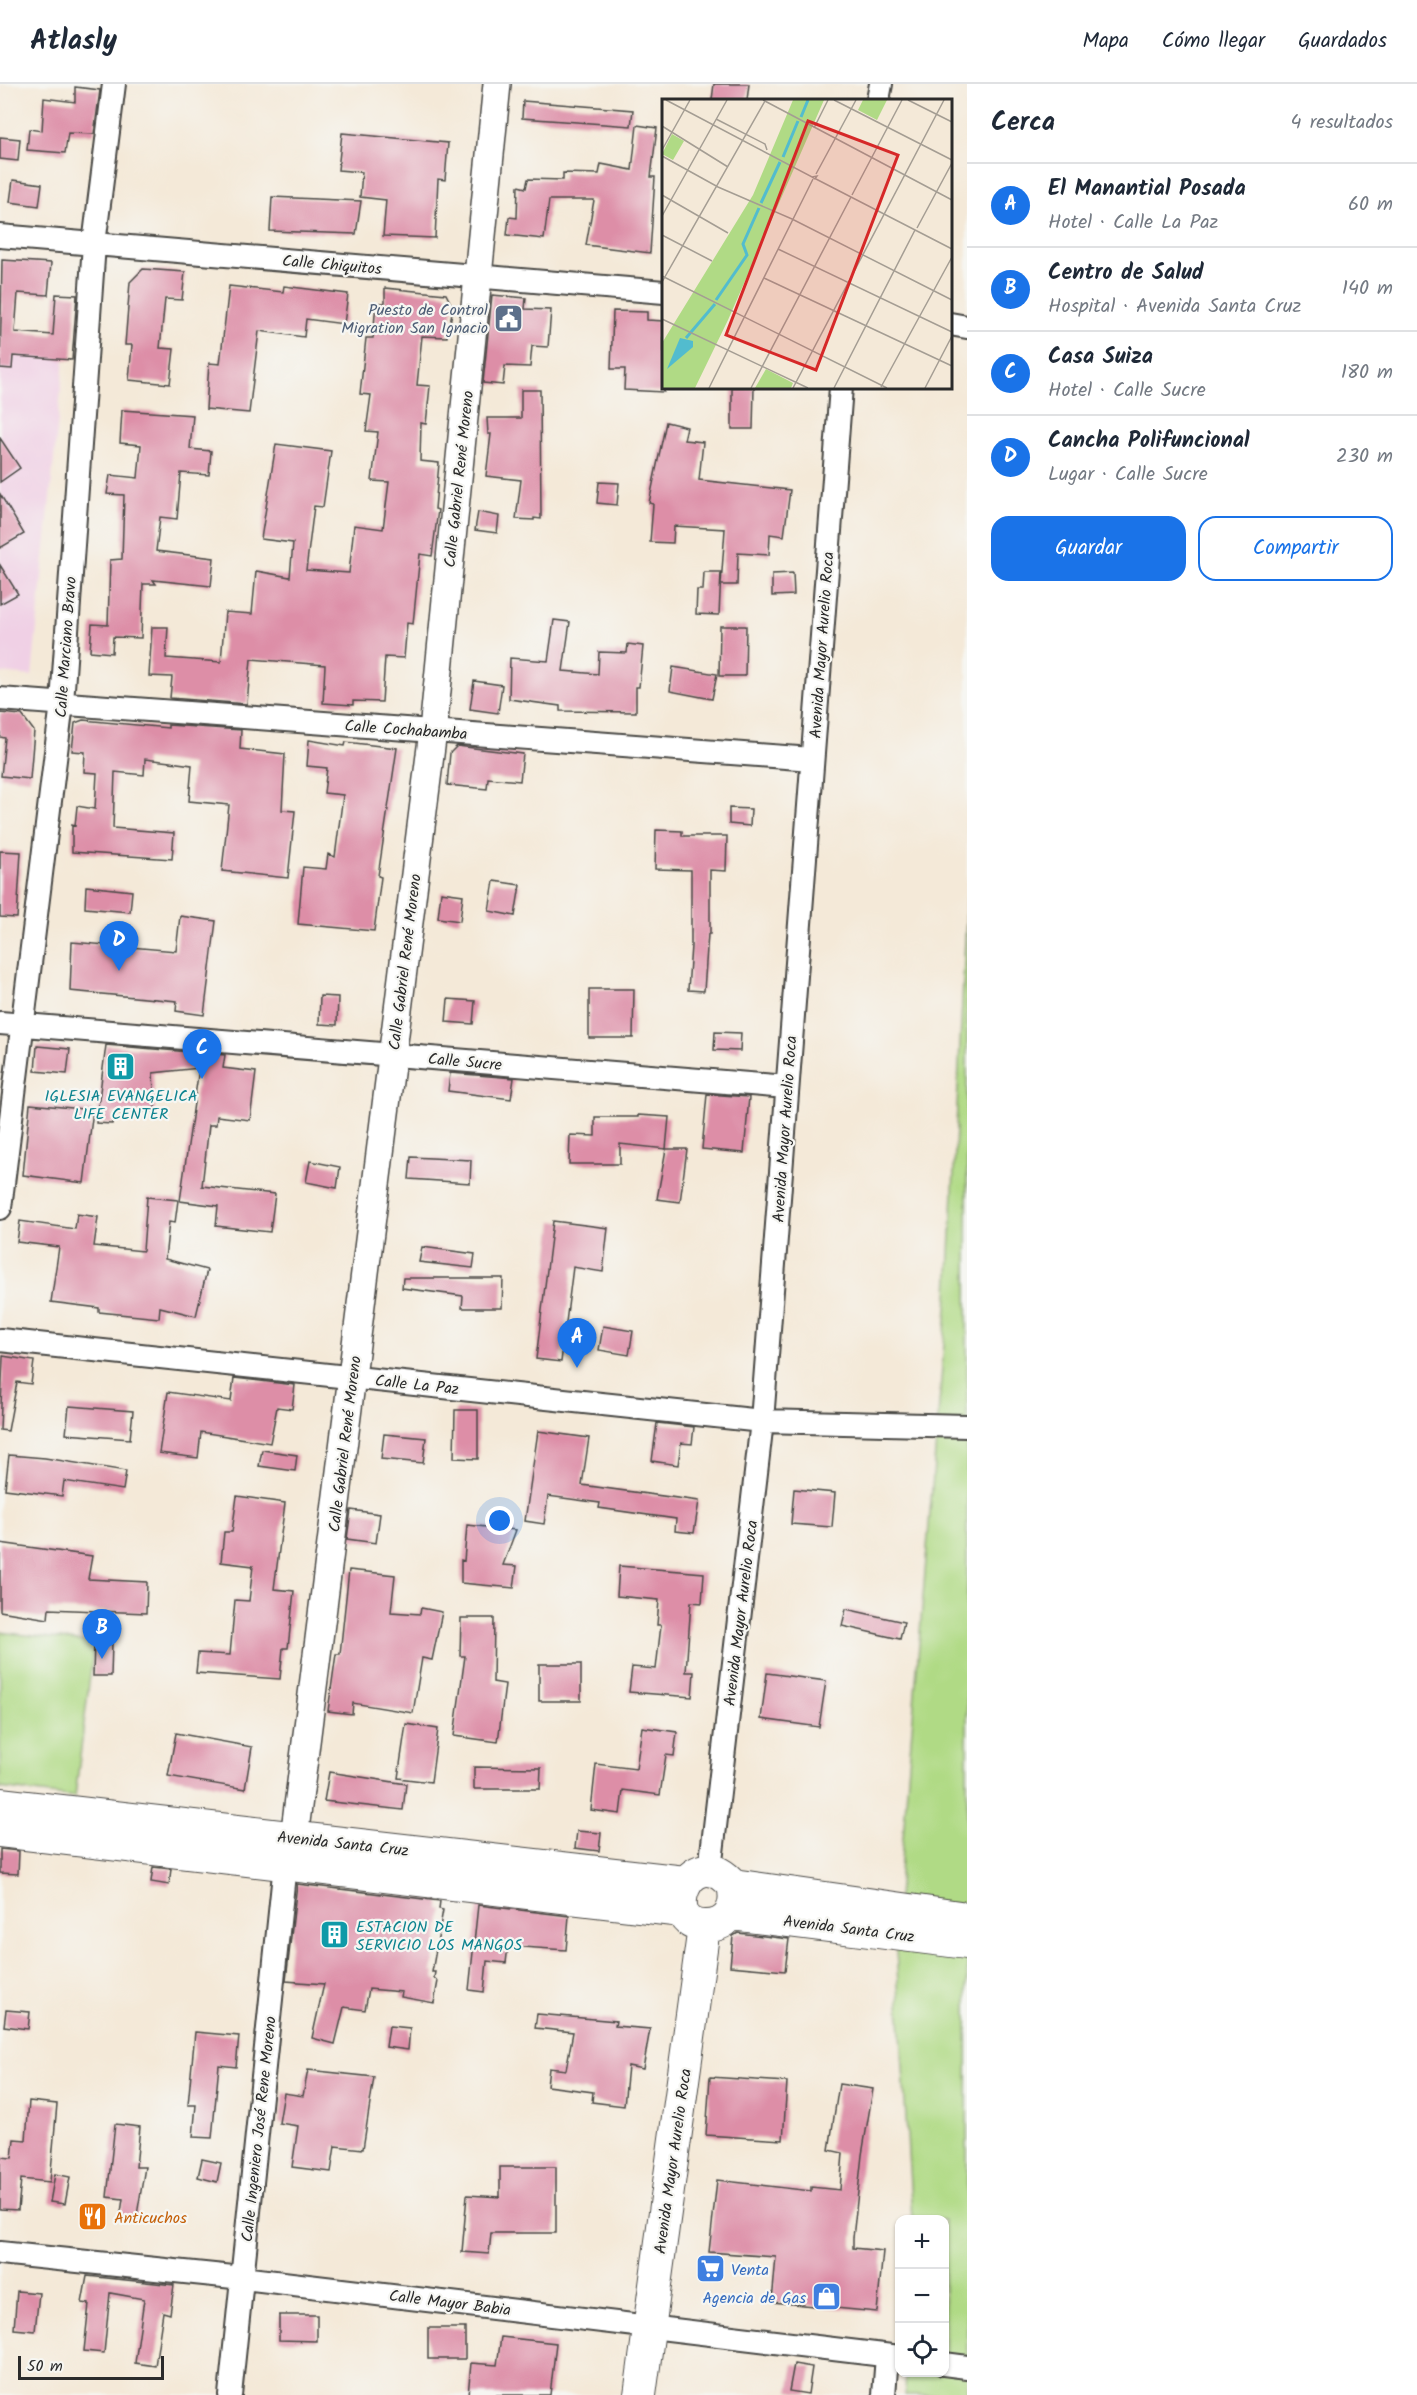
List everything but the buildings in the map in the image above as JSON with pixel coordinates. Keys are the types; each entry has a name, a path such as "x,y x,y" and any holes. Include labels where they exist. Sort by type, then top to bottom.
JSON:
{"main road":[{"name":"Avenida Santa Cruz","path":"0,1804 290,1851"},
{"name":"Avenida Santa Cruz","path":"0,1831 290,1851 708,1898 967,1918"},
{"name":"Avenida Santa Cruz","path":"708,1898 967,1943"},
{"name":"Avenida Mayor Aurelio Roca","path":"640,2395 708,1898"}],"street":[{"name":"Calle Marciano Bravo","path":"0,1208 62,704 94,244 114,84"},
{"name":"Calle Gabriel René Moreno","path":"290,1851 433,731 497,84"},
{"path":"878,99 880,84"},
{"name":"Calle Chiquitos","path":"0,236 662,292"},
{"path":"952,324 967,327"},
{"name":"Avenida Mayor Aurelio Roca","path":"708,1898 762,1421 841,388"},
{"name":"Calle Cochabamba","path":"0,699 812,759"},
{"name":"Calle Sucre","path":"0,1023 788,1087"},
{"name":"Calle La Paz","path":"0,1340 762,1421 967,1426"},
{"name":"Calle Ingeniero José Rene Moreno","path":"230,2395 290,1851"},
{"name":"Calle Mayor Babia","path":"0,2253 243,2278 893,2356"},
{"path":"884,2395 893,2356"},
{"path":"949,2365 967,2367"}],"shaded area":[{"path":"0,355 64,359 32,676 0,673"}],"green space":[{"path":"967,897 967,2395 905,2395 906,2377 949,2377 949,2215 912,2215 895,1933 948,1296"},
{"path":"0,1632 94,1643 75,1797 0,1788"}],"place":[{"name":"Puesto de Control Migration San Ignacio","path":"509,318"},
{"name":"Cancha Polifuncional","path":"119,971"},
{"name":"IGLESIA EVANGELICA LIFE CENTER","path":"121,1067"},
{"name":"Casa Suiza","path":"202,1079"},
{"name":"El Manantial Posada","path":"577,1368"},
{"name":"Centro de Salud","path":"102,1659"},
{"name":"ESTACION DE SERVICIO LOS MANGOS","path":"335,1935"},
{"name":"Anticuchos","path":"93,2217"},
{"name":"Venta","path":"710,2269"},
{"name":"Agencia de Gas","path":"827,2297"}]}
